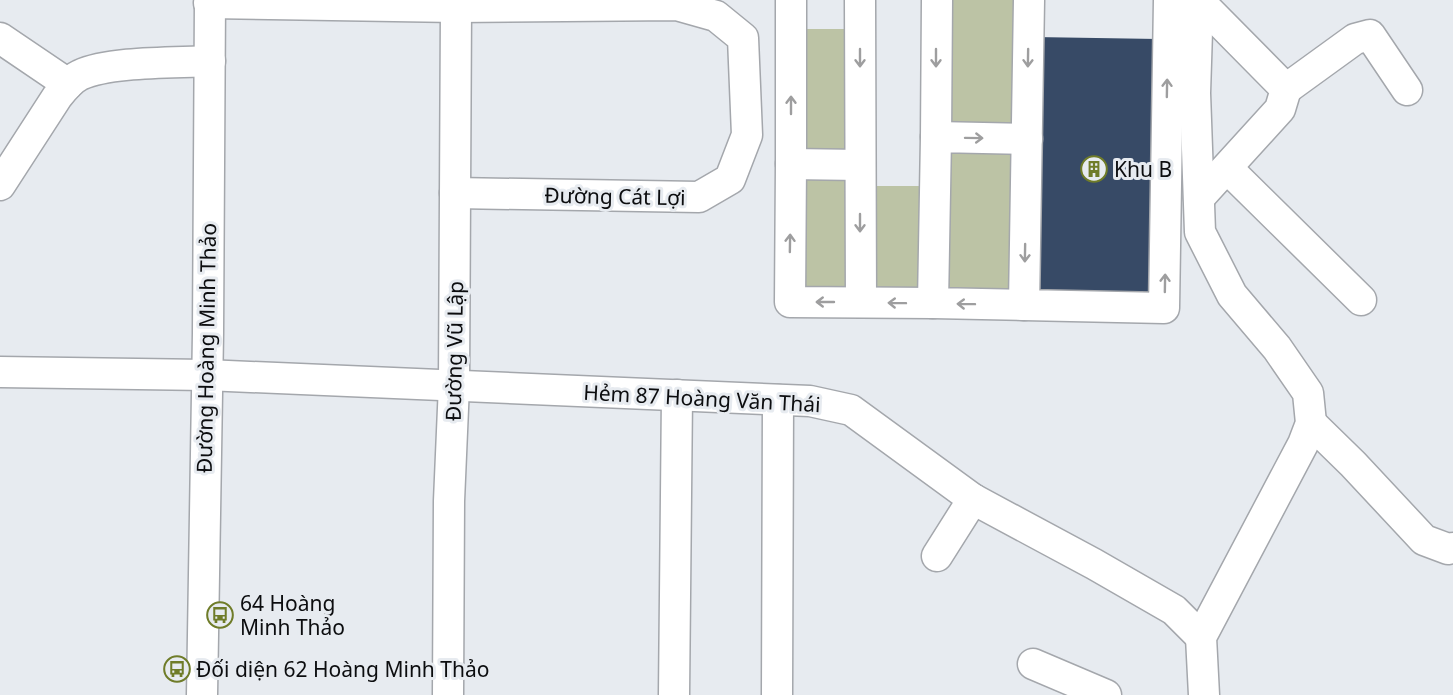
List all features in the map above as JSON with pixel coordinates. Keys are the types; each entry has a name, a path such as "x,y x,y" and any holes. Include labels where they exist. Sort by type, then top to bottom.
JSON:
{"street":[{"path":"791,0 790,302 1164,308 1168,0"},
{"path":"860,0 861,302"},
{"path":"933,303 937,0"},
{"path":"1024,305 1029,0"},
{"path":"1198,0 1286,89"},
{"path":"1198,0 1196,93 1200,232 1232,295 1277,348 1308,393 1311,423 1303,444 1201,637 1204,695"},
{"name":"Đường Cát Lợi","path":"210,2 456,7 677,5 716,16 743,38 747,135 730,179 699,198 455,193"},
{"name":"Đường Hoàng Minh Thảo","path":"202,695 210,2"},
{"name":"Đường Vũ Lập","path":"448,695 448,501 454,386 456,7"},
{"path":"1199,198 1280,109 1286,89 1355,39 1370,35 1407,90"},
{"path":"0,38 68,84"},
{"path":"0,185 68,84 80,75 119,66 210,61"},
{"path":"936,137 1027,139"},
{"path":"791,164 860,165"},
{"path":"1227,168 1360,300"},
{"name":"Hẻm 87 Hoàng Văn Thái","path":"0,372 206,375 678,395 810,401 851,410 973,500 1094,564 1174,610 1201,637"},
{"path":"674,695 678,395"},
{"path":"777,695 778,400"},
{"path":"1311,423 1424,540 1449,549 1453,548"},
{"path":"938,556 973,500"},
{"path":"1033,664 1106,695"}],"green space":[{"path":"942,0 1020,0 1020,133 942,132"},
{"path":"796,29 855,29 855,162 795,162"},
{"path":"941,140 1021,142 1019,296 939,295"},
{"path":"795,168 856,168 856,299 795,299"},
{"path":"863,186 931,186 931,293 863,294"}],"building":[{"name":"Khu B","path":"1034,37 1158,39 1155,300 1030,298"}],"place":[{"name":"Khu B","path":"1094,169"},
{"name":"64 Hoàng Minh Thảo","path":"220,615"},
{"name":"Đối diện 62 Hoàng Minh Thảo","path":"177,669"}]}
